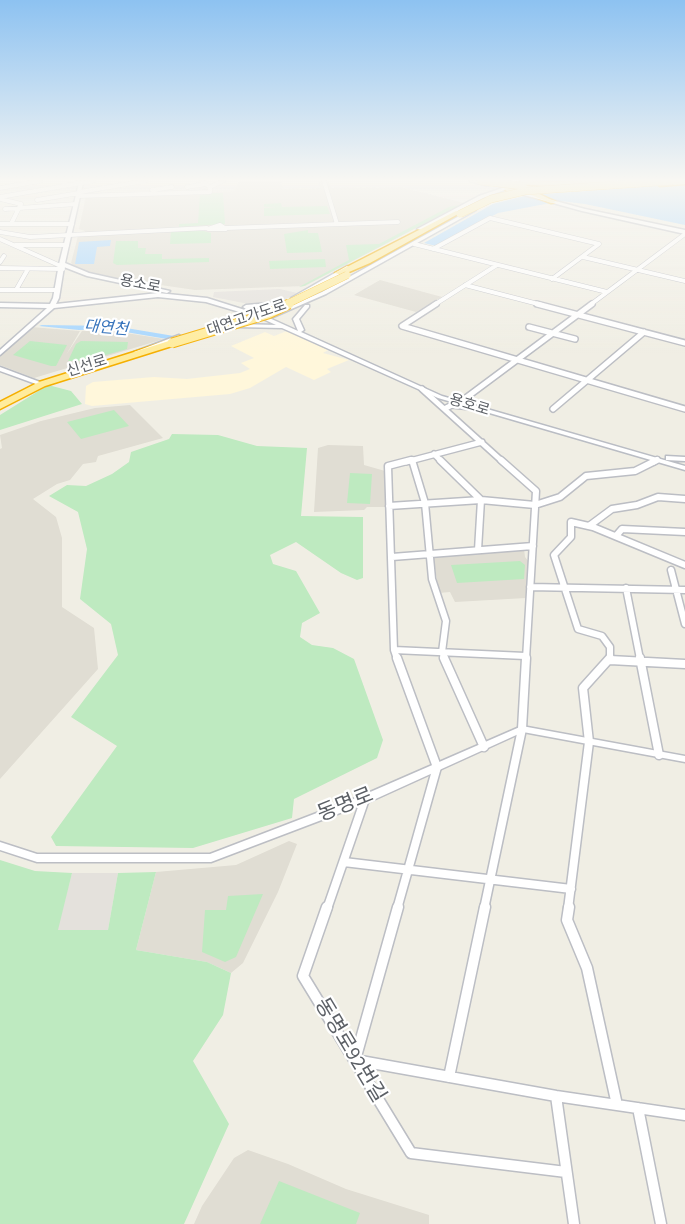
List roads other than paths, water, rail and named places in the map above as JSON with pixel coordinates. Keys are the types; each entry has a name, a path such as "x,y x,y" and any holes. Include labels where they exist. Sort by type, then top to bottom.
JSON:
{"highway":[{"path":"346,274 413,238"},
{"path":"380,256 394,244"},
{"path":"380,256 411,246"},
{"path":"346,274 369,262"},
{"name":"대연고가도로","path":"138,353 268,314 346,274"},
{"path":"0,404 42,384 138,353"},
{"name":"신선로","path":"0,404 38,383 138,353"}],"main road":[{"path":"0,353 50,308 56,298 69,238"},
{"path":"297,331 297,315 346,274 405,238"},
{"path":"138,353 232,321 265,317 282,304 425,238"},
{"name":"용소로","path":"63,267 136,285 197,295 237,306 265,317"},
{"path":"60,281 68,276 87,274"},
{"path":"136,285 146,290 139,296"},
{"path":"138,353 239,326 324,293"},
{"name":"용소로","path":"50,308 139,296 192,297 237,306"},
{"path":"56,298 60,302 71,304"},
{"path":"232,321 240,313 237,306 262,307 282,304"},
{"path":"0,305 50,308"},
{"name":"용호로","path":"265,317 446,402 637,454 662,458"},
{"name":"용호로","path":"297,331 386,367 446,402 463,400 662,458 685,468"},
{"path":"350,356 348,353 365,358"},
{"path":"372,366 385,370 386,367"},
{"path":"0,369 38,383"},
{"path":"662,458 685,461"}],"street":[{"path":"21,250 48,238"},
{"path":"434,249 452,238"},
{"path":"552,279 599,244 574,238"},
{"path":"463,400 678,238"},
{"path":"1,241 63,267"},
{"path":"12,245 67,245"},
{"path":"411,246 434,249 607,292"},
{"path":"0,262 2,256"},
{"path":"583,257 685,281"},
{"path":"497,265 402,326 685,409"},
{"path":"0,268 63,267"},
{"path":"16,290 28,269"},
{"path":"465,285 685,343"},
{"path":"0,290 58,290"},
{"path":"529,327 575,339"},
{"path":"553,409 644,332"},
{"path":"422,389 436,400 446,402 482,442 536,491 522,729 449,1077"},
{"path":"482,442 388,466 394,650 437,767 355,1060 556,1096 685,1115"},
{"path":"434,454 481,500 478,550"},
{"path":"389,506 481,500 536,505 560,497 586,476 635,471 662,458"},
{"path":"412,460 425,503 432,579 446,621 442,652 484,747"},
{"path":"589,526 612,509 637,506 658,498 685,499"},
{"path":"617,1105 587,968 567,920 589,742 583,688 610,660 610,647 602,636 592,631 578,629 554,555 571,537 571,522 616,536 685,565"},
{"path":"616,536 622,529 685,532"},
{"path":"392,557 533,546"},
{"path":"671,570 685,624"},
{"path":"530,587 685,590"},
{"path":"626,588 659,754"},
{"path":"394,650 525,656"},
{"path":"610,660 685,664"},
{"path":"522,729 685,759"},
{"name":"동명로","path":"0,846 37,858 211,858 365,800 522,729"},
{"name":"동명로92번길","path":"365,800 303,976 411,1153 566,1172"},
{"path":"344,862 571,889"},
{"path":"556,1096 574,1224"},
{"path":"638,1108 661,1224"}],"water":[{"path":"433,238 451,238 436,246 424,243"},
{"path":"111,240 110,246 97,247 94,264 75,264 79,242"},
{"name":"대연천","path":"39,326 114,326 174,336 167,339 108,329 79,330"}]}
